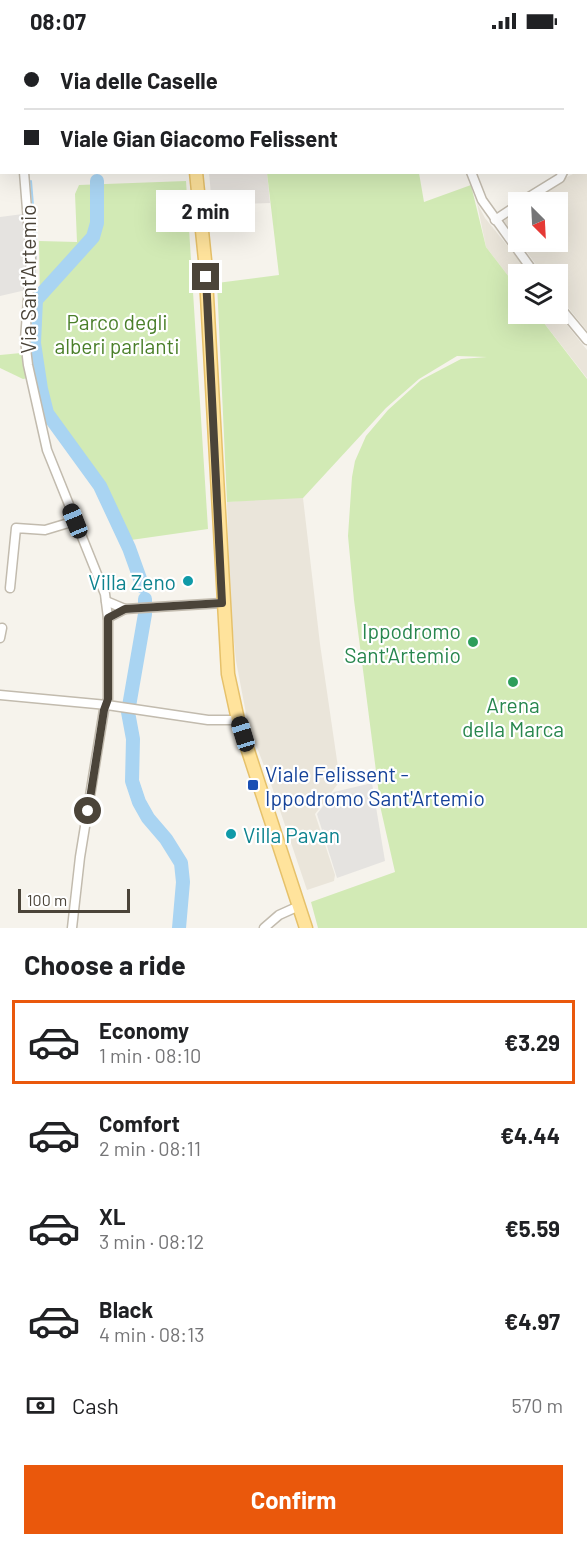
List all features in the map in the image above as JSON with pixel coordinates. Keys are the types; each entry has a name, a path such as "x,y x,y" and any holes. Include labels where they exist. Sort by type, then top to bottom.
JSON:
{"main road":[{"path":"196,174 205,260 222,603 228,674 238,720 306,928"}],"street":[{"name":"Via Sant'Artemio","path":"24,174 31,260 25,340 28,365 44,440 106,601 108,618 107,705 104,710 82,842 72,928"},
{"path":"472,174 482,200 528,264"},
{"path":"538,192 560,178 561,174"},
{"path":"495,220 508,211"},
{"path":"568,317 587,340"},
{"path":"10,588 16,528 45,530 75,521"},
{"path":"106,601 125,609"},
{"path":"108,618 125,609 222,603"},
{"path":"0,638 2,628"},
{"path":"0,695 107,705 208,720 238,720"},
{"path":"264,928 279,915 299,906"}],"shaded area":[{"path":"209,174 267,174 270,203 212,205"},
{"path":"573,174 587,174 587,331 568,307 568,264 536,264 526,252 568,252 568,192 544,192"},
{"path":"477,203 485,218 508,247 508,252 512,252 522,264 508,264 508,276 486,247"},
{"path":"23,214 27,254 26,290 0,296 0,217"},
{"path":"545,324 566,324 587,350 587,378"},
{"path":"303,498 320,644 340,781 315,814 335,875 334,881 307,890 248,724 236,661 230,603 227,502"},
{"path":"372,783 385,861 337,878 317,814 334,792"}],"green space":[{"name":"Ippodromo Sant'Artemio","path":"267,174 419,174 424,202 471,185 486,247 508,276 508,324 545,324 587,379 587,928 318,928 311,902 395,872 381,810 354,600 348,536 355,461 366,436 388,410 421,380 461,359 487,357 457,356 419,379 386,408 303,498 227,502 217,283 279,275"},
{"name":"Parco degli alberi parlanti","path":"186,181 208,529 131,540 98,480 61,431 47,406 37,339 40,300 39,241 77,242 75,194 79,185"},
{"path":"21,353 28,378 23,379 0,368 0,355"}],"waterway":[{"path":"31,181 36,241 34,295 36,300"},
{"path":"97,181 97,223 93,237 36,300 34,343 47,413 100,486 129,548 143,587"},
{"path":"145,599 145,614 128,712 133,739 132,781 139,802 148,818 166,839 181,863 183,882 179,928"}],"place":[{"name":"Villa Zeno","path":"188,581"},
{"name":"Ippodromo Sant'Artemio","path":"473,642"},
{"name":"Arena della Marca","path":"513,682"},
{"name":"Viale Felissent - Ippodromo Sant'Artemio","path":"253,785"},
{"name":"Villa Pavan","path":"231,834"}],"route":[{"path":"88,811 104,710 108,699 108,618 125,609 222,603 206,277"}]}
